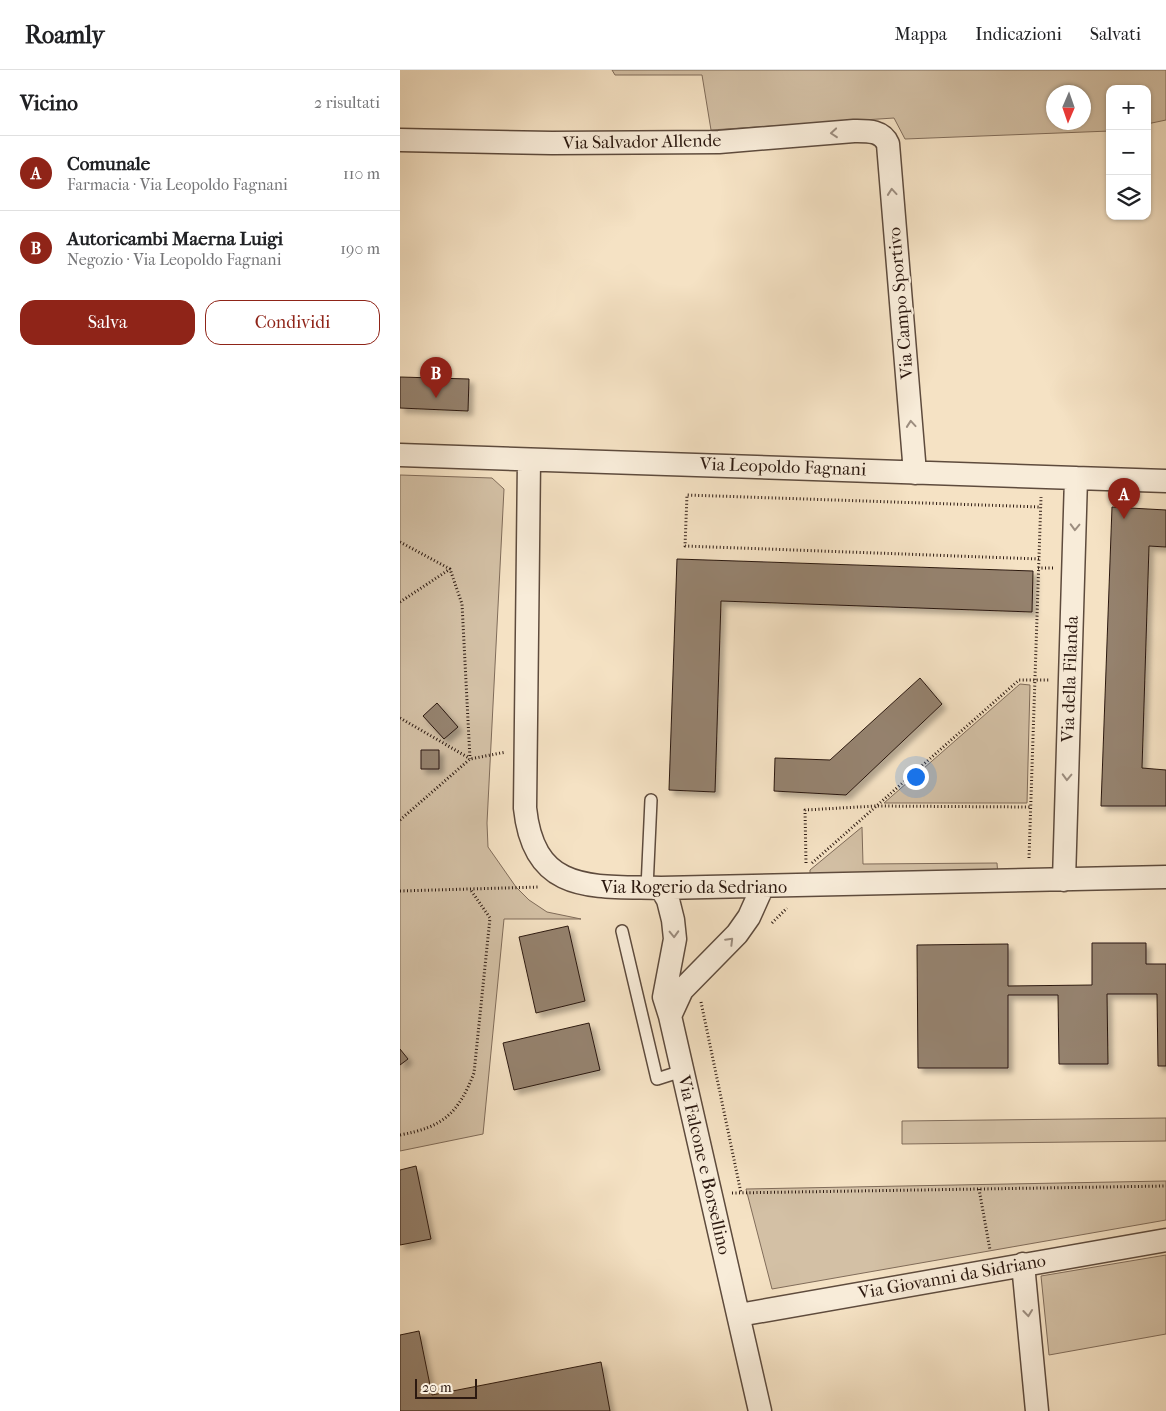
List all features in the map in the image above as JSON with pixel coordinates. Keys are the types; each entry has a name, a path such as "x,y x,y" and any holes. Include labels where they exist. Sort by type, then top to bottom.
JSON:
{"street":[{"name":"Via Salvador Allende","path":"400,140 552,143 719,142 854,131 875,132 882,136"},
{"name":"Via Campo Sportivo","path":"882,136 888,144 915,473"},
{"name":"Via Leopoldo Fagnani","path":"400,455 1166,482"},
{"name":"Via Rogerio da Sedriano","path":"530,460 525,798 527,828 532,844 555,872 570,880 590,886 654,888 762,888 1166,877"},
{"name":"Via della Filanda","path":"1064,880 1076,478"},
{"name":"Via Falcone e Borsellino","path":"654,888 671,913 675,939 664,997 670,1016 760,1411"},
{"path":"670,1016 682,990 737,934 749,917 762,888"},
{"name":"Via Giovanni da Sidriano","path":"739,1315 1166,1240"},
{"path":"1023,1264 1037,1411"}],"lane":[{"path":"651,800 654,888"},
{"path":"622,931 658,1078 682,1071"}],"path":[{"path":"1028,881 1041,477"},
{"path":"1038,559 685,546 687,494 1041,507"},
{"path":"400,542 450,569 462,604 470,759"},
{"path":"400,602 450,569"},
{"path":"1030,807 876,806 805,810 806,868 862,819 876,806 1019,680 1070,680"},
{"path":"400,718 470,759"},
{"path":"400,820 470,759 508,752 508,761"},
{"path":"400,890 545,887 539,881"},
{"path":"400,1135 440,1124 455,1111 466,1094 474,1073 490,918 470,889"},
{"path":"770,924 791,904"},
{"path":"700,994 740,1192"},
{"path":"711,1193 1166,1186"},
{"path":"979,1189 993,1270"}],"shaded area":[{"path":"612,70 1166,70 1166,120 1151,123 1151,85 1106,85 1106,131 905,139 894,118 711,130 702,75 615,75"},
{"path":"400,475 492,478 504,489 487,823 488,847 516,887 529,900 547,912 581,919 504,919 483,1134 400,1151"},
{"path":"1020,684 1030,685 1027,803 884,803"},
{"path":"862,827 863,864 997,863 998,877 810,883 810,870"},
{"path":"1166,1118 1166,1141 902,1144 902,1121"},
{"path":"1166,1181 1166,1220 772,1289 746,1189"},
{"path":"1166,1255 1166,1334 1049,1355 1041,1276"}],"building":[{"path":"400,377 469,379 468,411 400,408"},
{"path":"1112,507 1166,510 1166,547 1149,546 1142,768 1166,770 1166,806 1101,806"},
{"path":"677,559 1033,571 1032,612 721,601 715,792 669,790"},
{"path":"920,678 942,704 846,795 774,791 775,758 830,760"},
{"path":"437,703 458,727 444,739 423,716"},
{"path":"421,750 439,750 439,769 421,769"},
{"path":"568,926 585,1001 536,1013 519,937"},
{"path":"1092,943 1146,943 1146,964 1166,964 1166,1066 1158,1066 1157,994 1107,994 1108,1064 1059,1064 1058,995 1008,995 1008,1068 918,1068 917,945 1008,944 1008,986 1092,985"},
{"path":"589,1023 600,1070 514,1090 503,1043"},
{"path":"400,1049 408,1059 400,1065"},
{"path":"416,1166 431,1239 400,1245 400,1170"},
{"path":"419,1331 432,1395 601,1362 610,1411 400,1411 400,1335"}],"place":[{"name":"Autoricambi Maerna Luigi","path":"436,398"},
{"name":"Comunale","path":"1124,519"}]}
